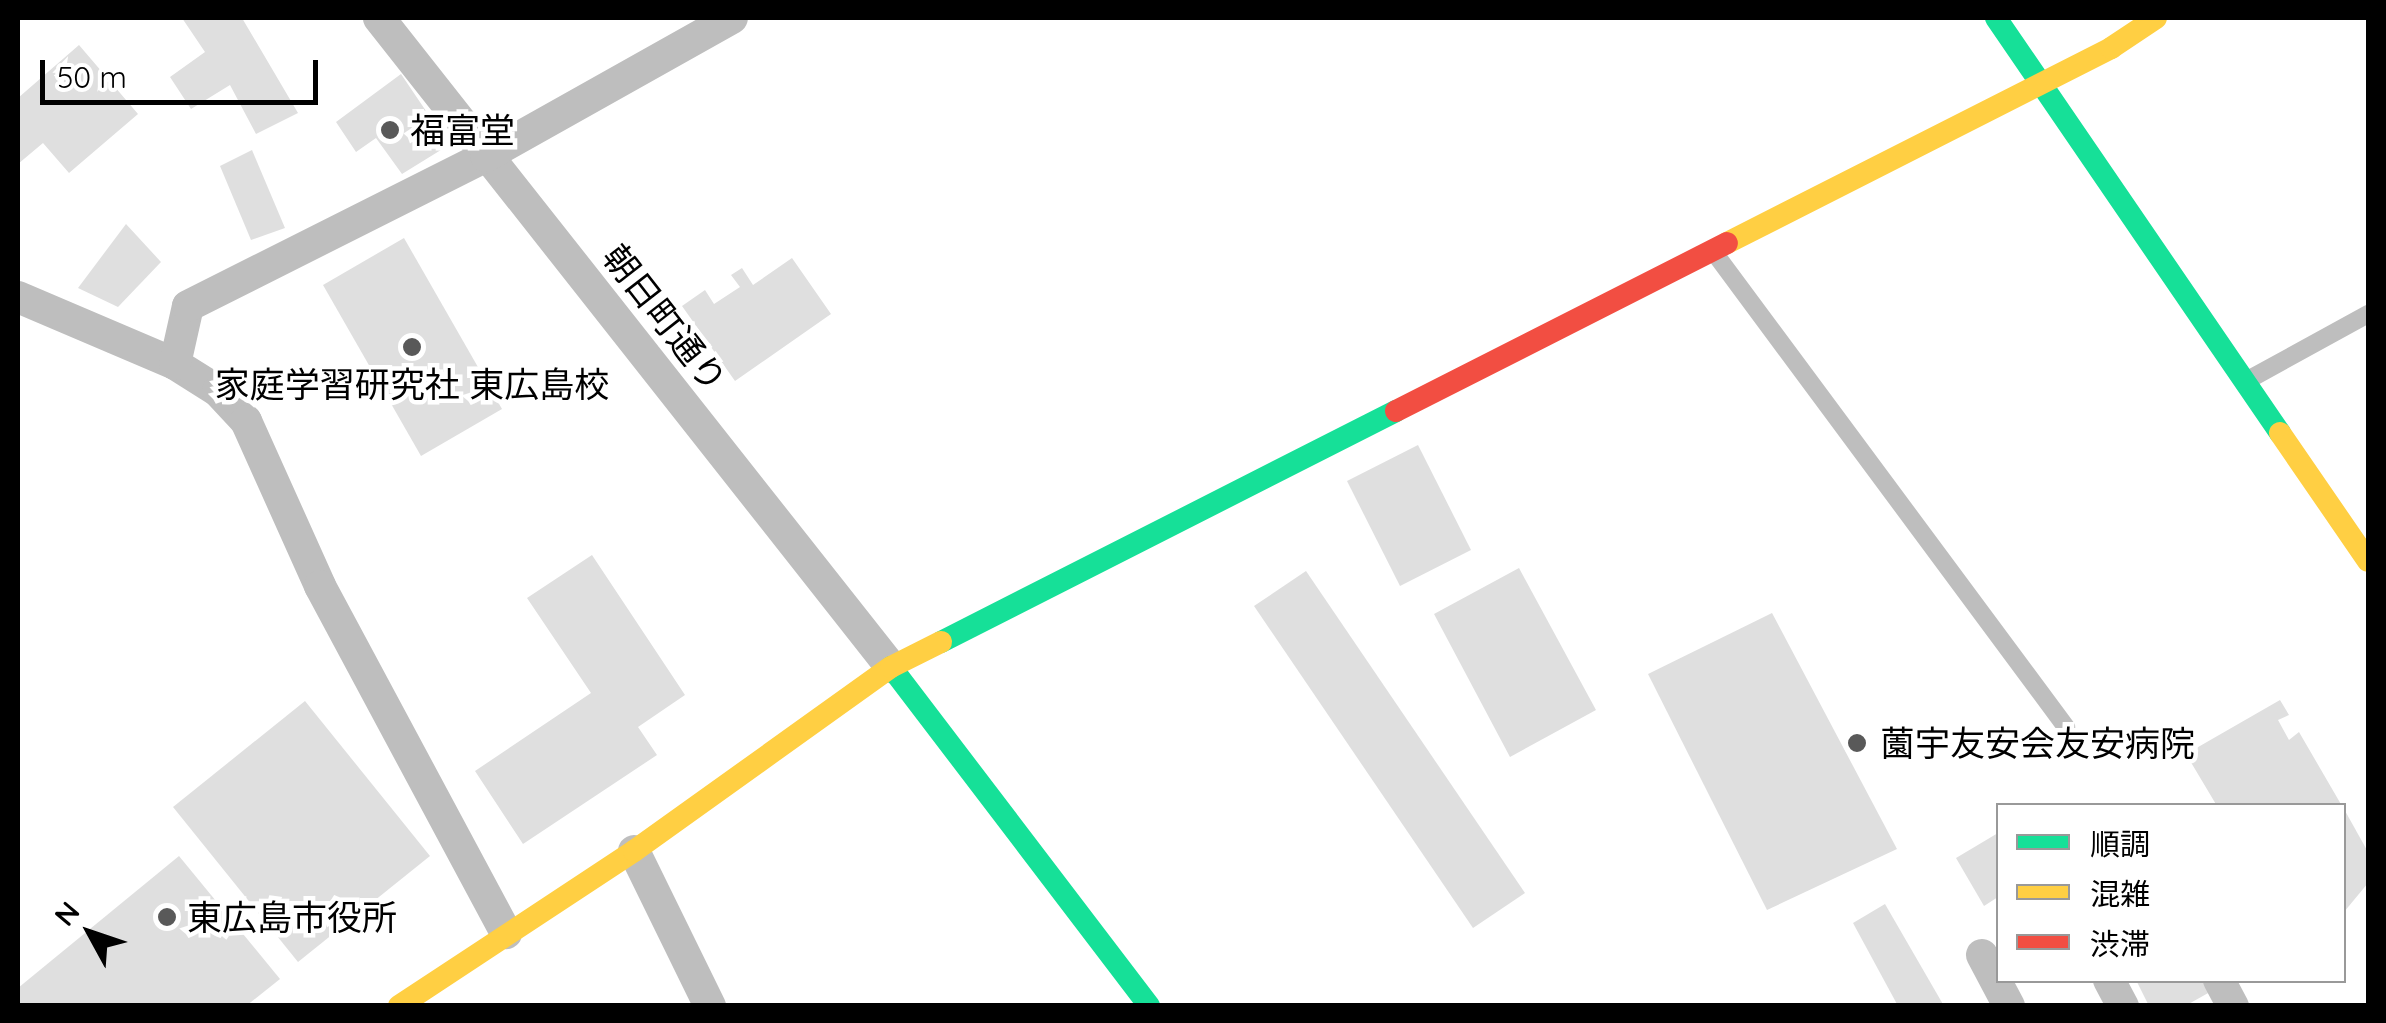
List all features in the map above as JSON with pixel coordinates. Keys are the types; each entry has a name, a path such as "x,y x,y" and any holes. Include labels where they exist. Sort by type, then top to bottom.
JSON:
{"street":[{"name":"朝日町通り","path":"379,18 890,666"},
{"path":"175,364 188,306 486,156 732,18"},
{"path":"1996,18 2368,562"},
{"path":"398,1006 634,851 890,666 1710,247 2111,48 2156,18"},
{"path":"18,296 175,364 218,391 246,421 320,586 506,933"},
{"path":"890,666 1148,1006"},
{"path":"634,851 710,1006"},
{"path":"1982,955 1996,981"},
{"path":"1997,983 2009,1006"},
{"path":"2110,983 2122,1006"},
{"path":"2221,983 2233,1006"}],"lane":[{"path":"1710,247 2066,727"},
{"path":"2246,382 2368,314"}],"building":[{"path":"182,18 242,18 298,113 256,134 230,85 191,109 170,77 205,52"},
{"path":"79,45 138,114 69,173 43,143 18,164 18,98"},
{"name":"福富堂","path":"401,74 449,145 402,174 376,138 356,152 336,122"},
{"path":"252,150 285,228 251,240 220,166"},
{"path":"126,224 161,262 118,307 78,288"},
{"name":"家庭学習研究社 東広島校","path":"404,238 502,409 421,456 323,285"},
{"path":"792,258 831,314 735,381 682,306 705,290 714,304 740,287 731,275 742,268 753,285"},
{"path":"1418,445 1471,550 1400,586 1347,481"},
{"path":"592,555 685,695 638,727 657,755 523,844 475,771 591,693 527,598"},
{"path":"1519,568 1596,710 1510,757 1434,614"},
{"path":"1306,571 1525,893 1473,928 1254,606"},
{"path":"1772,613 1897,849 1767,910 1648,674"},
{"path":"2280,700 2289,715 2278,720 2289,740 2299,732 2340,803 2215,803 2186,754"},
{"path":"305,701 430,856 298,962 173,807"},
{"path":"2346,813 2368,852 2368,883 2346,910"},
{"path":"1996,834 1996,898 1984,906 1956,858"},
{"name":"東広島市役所","path":"179,856 280,979 246,1006 18,1006 18,988"},
{"path":"1885,904 1944,1006 1898,1006 1853,923"},
{"path":"2138,983 2205,983 2210,992 2185,1006 2149,1006"}],"traffic: fast":[{"path":"1996,18 2280,433"},
{"path":"941,642 1396,411"},
{"path":"891,667 1149,1006"}],"traffic: slow":[{"path":"1727,243 2111,48 2156,18"},
{"path":"2280,433 2368,561"},
{"path":"399,1006 634,851 891,667 941,642"}],"traffic: jam":[{"path":"1396,411 1727,243"}],"place":[{"name":"福富堂","path":"390,130"},
{"name":"家庭学習研究社 東広島校","path":"412,347"},
{"name":"薗宇友安会友安病院","path":"1857,743"},
{"name":"東広島市役所","path":"167,917"}]}
